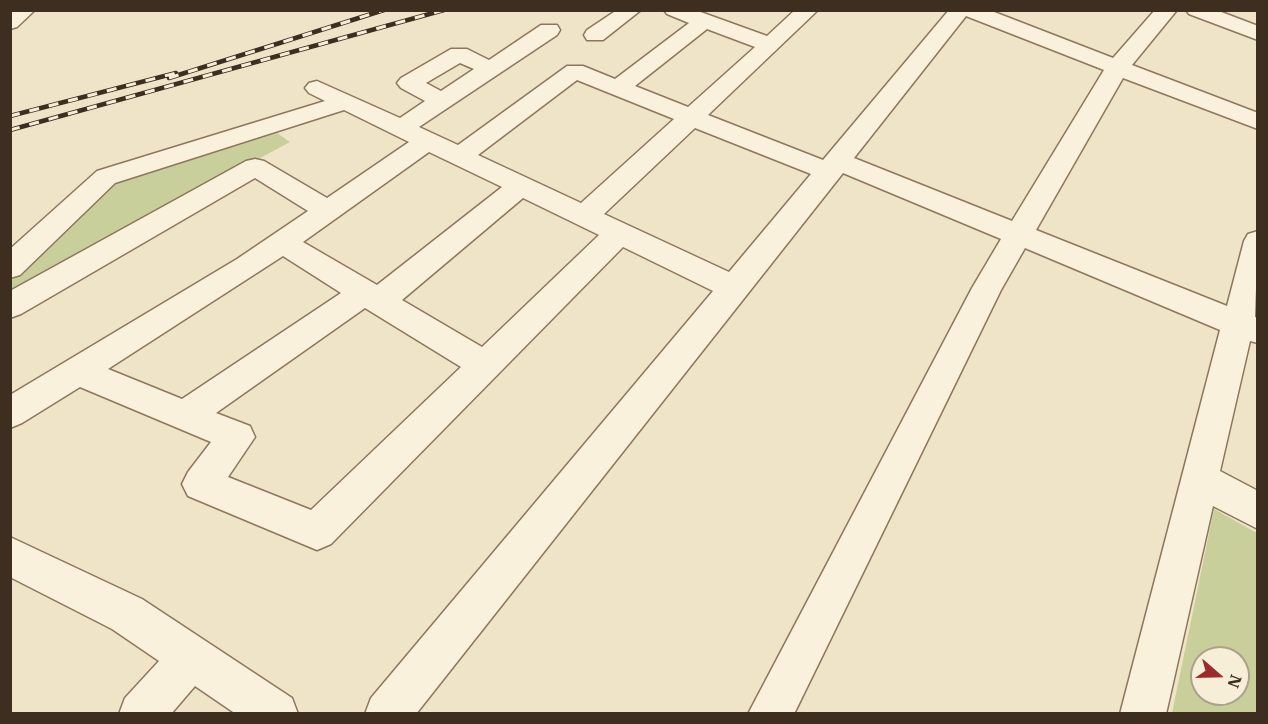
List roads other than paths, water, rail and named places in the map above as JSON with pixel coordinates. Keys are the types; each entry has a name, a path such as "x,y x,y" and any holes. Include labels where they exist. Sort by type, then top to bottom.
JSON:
{"street":[{"path":"10,23 26,10"},
{"path":"595,35 631,10"},
{"path":"674,10 770,45"},
{"path":"584,216 808,10"},
{"path":"387,714 960,10"},
{"path":"969,10 1257,122"},
{"path":"770,714 987,288 1117,68 1167,10"},
{"path":"1196,10 1257,34"},
{"path":"1225,21 1244,10"},
{"path":"618,88 704,21"},
{"path":"10,413 283,243 328,211 414,135 442,101 549,30"},
{"path":"442,101 409,83 459,54 491,69"},
{"path":"460,156 575,70 692,118 1019,234 1247,327"},
{"path":"317,88 734,288"},
{"path":"10,267 106,177 346,102"},
{"path":"10,306 255,167 328,211"},
{"path":"184,416 372,296 521,186"},
{"path":"78,372 237,437 201,484 317,531 620,233"},
{"path":"1143,714 1199,479 1247,327 1257,241"},
{"path":"283,243 485,365"},
{"path":"1199,479 1257,511"},
{"path":"10,556 127,614 276,714"},
{"path":"141,714 191,657"}],"railway":[{"path":"169,78 384,10"},
{"path":"10,130 444,10"},
{"path":"10,116 176,73"}]}
